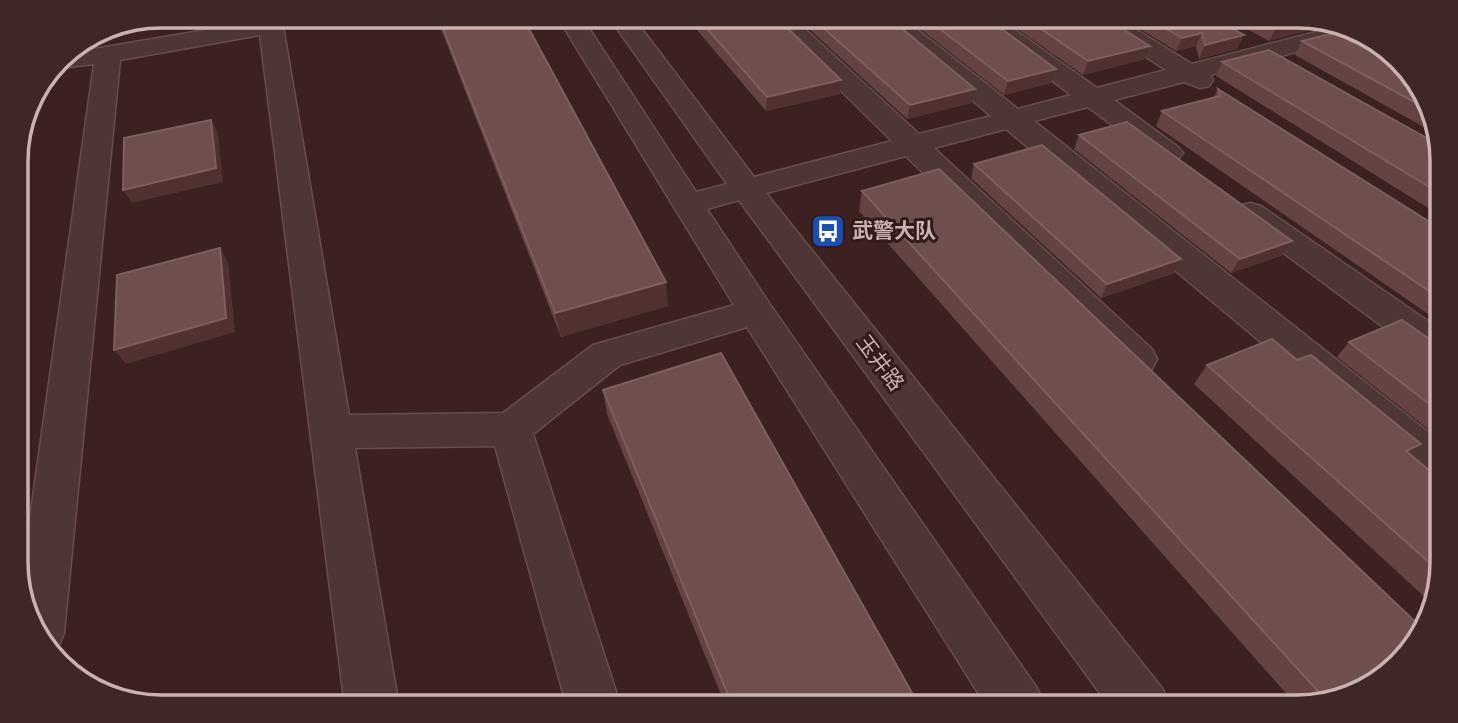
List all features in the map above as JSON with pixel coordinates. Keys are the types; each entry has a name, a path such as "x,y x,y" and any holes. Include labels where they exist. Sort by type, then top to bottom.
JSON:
{"street":[{"path":"74,60 259,28"},
{"path":"271,28 370,695"},
{"path":"577,28 756,312 1010,695"},
{"name":"玉井路","path":"629,28 747,189 1134,695"},
{"path":"791,28 1164,383"},
{"path":"901,28 1430,458"},
{"path":"996,28 1194,172"},
{"path":"1117,28 1223,95"},
{"path":"1235,34 1302,72"},
{"path":"687,204 1335,34"},
{"path":"1352,40 1368,55"},
{"path":"41,619 108,54"},
{"path":"1227,196 1430,342"},
{"path":"332,432 511,429 607,355 756,312"},
{"path":"511,429 590,695"}],"building":[{"path":"443,28 528,28 666,282 555,313"},
{"path":"707,28 787,28 841,80 767,97"},
{"path":"823,28 901,28 975,89 910,105"},
{"path":"939,28 1000,28 1056,69 1008,81"},
{"path":"1040,28 1121,28 1150,46 1088,61"},
{"path":"1165,28 1231,28 1244,35 1205,45 1202,33 1182,38"},
{"path":"1332,33 1376,54 1397,73 1416,103 1302,41"},
{"path":"1269,50 1428,139 1430,187 1222,62"},
{"path":"1218,89 1430,222 1430,292 1162,111 1220,96"},
{"path":"211,120 216,168 123,190 124,138"},
{"path":"1127,122 1292,241 1240,259 1079,135"},
{"path":"1042,145 1181,259 1107,284 974,164"},
{"path":"939,169 1416,622 1397,650 1371,673 1339,688 1319,693 862,191"},
{"path":"220,248 226,318 114,350 117,275"},
{"path":"1402,320 1430,340 1430,405 1349,342"},
{"path":"1272,339 1297,360 1311,355 1421,444 1406,451 1430,471 1430,563 1207,365"},
{"path":"721,353 913,695 728,695 603,390"}],"place":[{"name":"武警大队","path":"828,231"}]}
